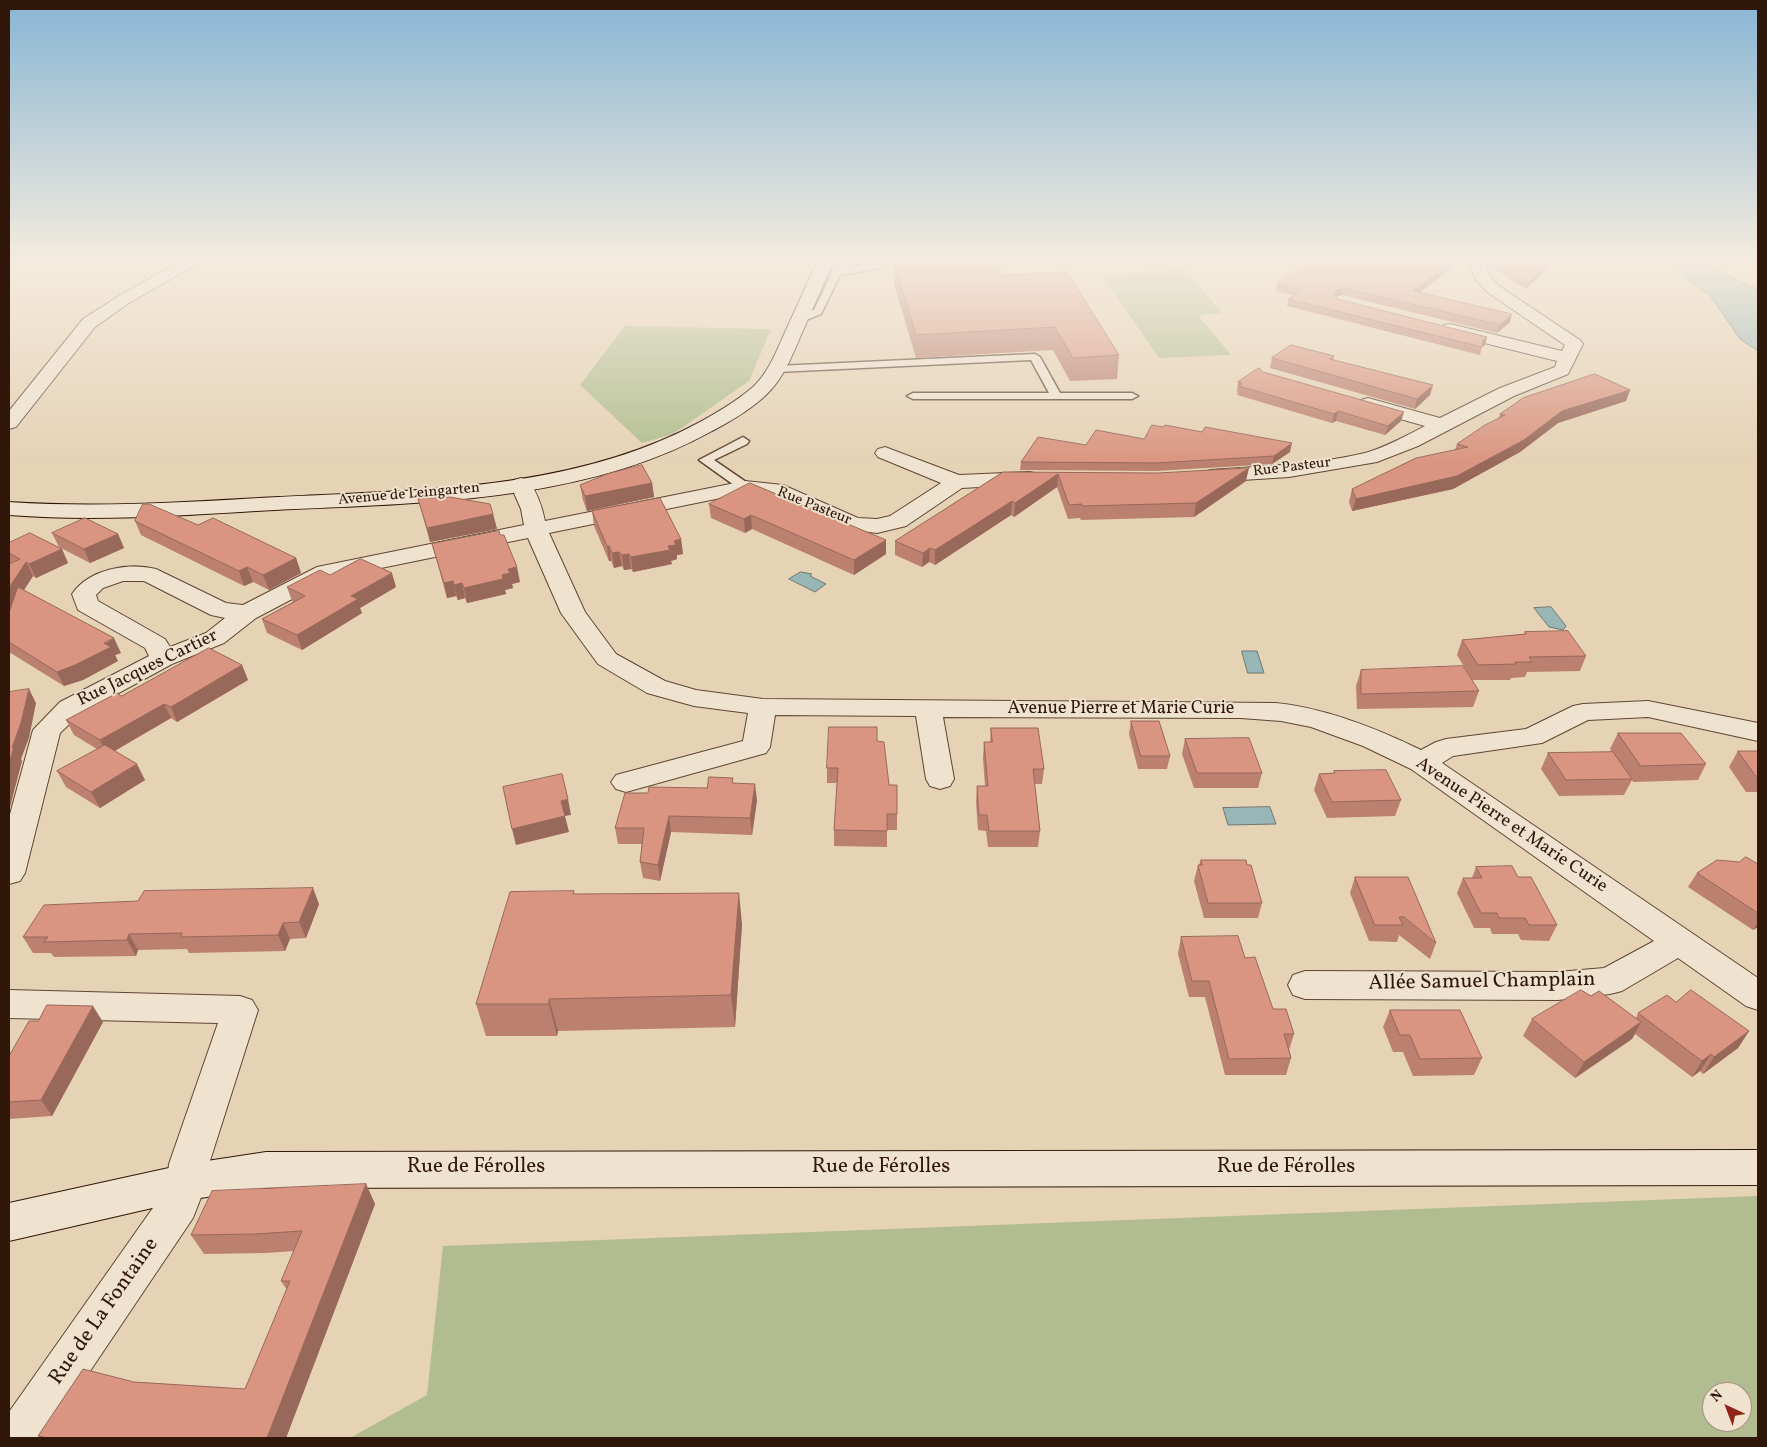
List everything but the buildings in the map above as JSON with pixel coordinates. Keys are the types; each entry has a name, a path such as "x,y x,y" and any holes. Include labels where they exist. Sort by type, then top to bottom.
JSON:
{"street":[{"path":"9,423 84,330"},
{"name":"Avenue de Leingarten","path":"9,509 132,512 382,498 521,484 604,468 657,451 702,431 747,400 764,387 777,369 795,330"},
{"path":"1454,330 1567,358 1574,344 1553,330"},
{"name":"Rue Pasteur","path":"1194,477 1289,471 1370,458 1412,442 1507,392 1562,370 1567,358"},
{"path":"1350,399 1442,425"},
{"path":"884,453 957,482"},
{"name":"Rue Pasteur","path":"536,529 745,487 775,490 854,524 877,526 898,520 957,482 1004,478 1052,478"},
{"name":"Avenue Pierre et Marie Curie","path":"521,484 532,509 536,529 573,614 607,659 656,687 694,698 763,707 1241,710 1286,713 1348,730 1396,748 1421,762 1757,994"},
{"name":"Rue Jacques Cartier","path":"9,873 47,730 70,708 163,659 215,638 247,613 325,572 536,529"},
{"path":"163,659 156,644 87,605 84,594 96,583 121,574 148,574 220,610 247,613"},
{"path":"626,782 756,747 763,707"},
{"path":"928,708 940,779"},
{"path":"1421,762 1446,748 1532,737 1583,712 1648,708 1758,732"},
{"name":"Allée Samuel Champlain","path":"1305,984 1558,986 1610,981 1680,942"},
{"path":"9,1004 240,1010 189,1164 187,1182"},
{"name":"Rue de Férolles","path":"9,1222 187,1182 266,1170 365,1168 1758,1167"},
{"name":"Rue de La Fontaine","path":"18,1438 179,1206 187,1182"}],"lane":[{"path":"777,369 1035,357 1056,396"},
{"path":"912,396 1132,396"},
{"path":"743,441 705,460 745,487"}],"green space":[{"path":"622,330 771,330 749,381 673,434 642,443 580,385"},
{"path":"1139,330 1210,330 1231,355 1159,358"},
{"path":"1758,1196 1758,1438 350,1438 427,1395 443,1246"}],"water":[{"path":"1734,330 1758,330 1758,351 1740,339"},
{"path":"801,572 812,574 810,576 826,584 815,592 789,579"},
{"path":"1551,607 1566,626 1563,630 1549,627 1534,608"},
{"path":"1242,651 1257,651 1264,673 1248,673"},
{"path":"1270,807 1276,824 1228,825 1223,808"}]}
